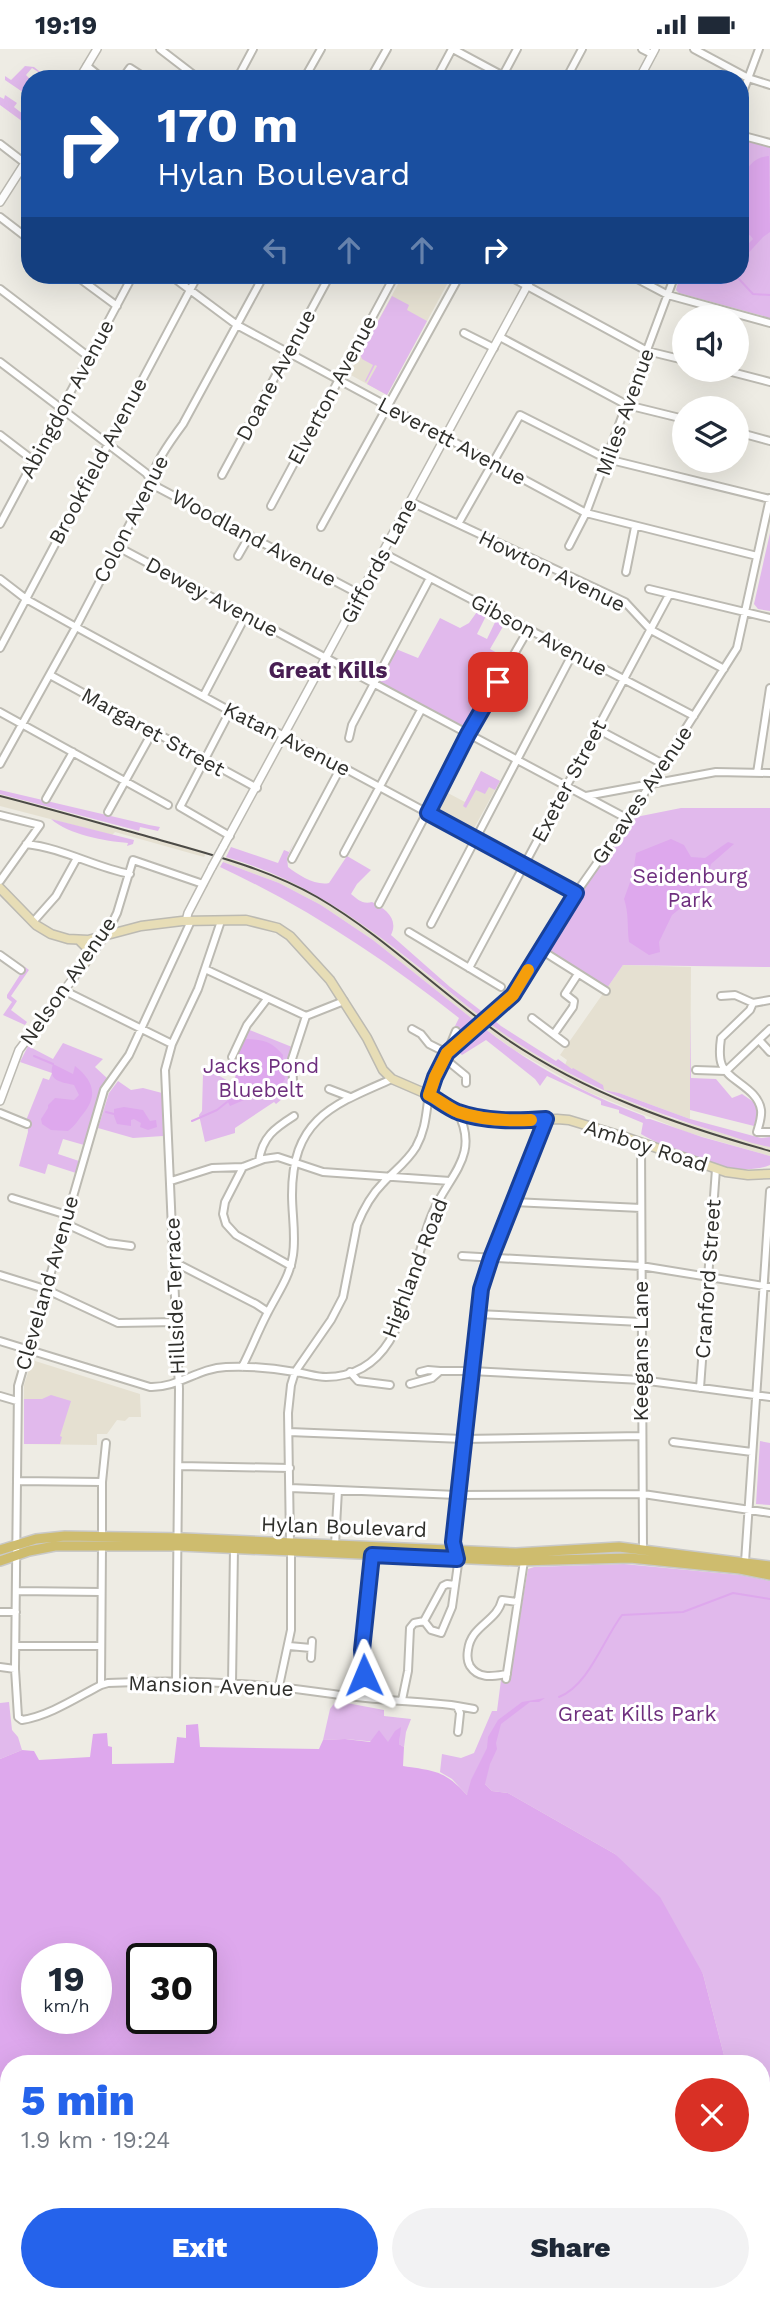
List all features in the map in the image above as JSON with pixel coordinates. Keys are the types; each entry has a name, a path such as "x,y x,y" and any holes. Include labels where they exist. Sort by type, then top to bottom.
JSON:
{"main road":[{"path":"0,888 33,922 51,934 79,940 141,926 189,921 249,921 282,930 323,972 344,1001 383,1070 392,1079"},
{"path":"79,940 88,948 85,963"},
{"name":"Amboy Road","path":"392,1079 457,1111 502,1120 569,1120 737,1175 770,1174"},
{"name":"Hylan Boulevard","path":"0,1550 50,1537 291,1547 372,1555 531,1553 611,1547 770,1575"},
{"name":"Hylan Boulevard","path":"0,1561 47,1547 102,1541"},
{"name":"Hylan Boulevard","path":"179,1542 234,1548 335,1545 524,1562 643,1554 770,1566"}],"street":[{"path":"85,70 97,49"},
{"path":"160,49 187,70"},
{"path":"242,70 253,49"},
{"path":"309,70 321,49"},
{"path":"375,70 387,49"},
{"path":"441,70 453,49 490,70"},
{"path":"508,70 517,49"},
{"path":"571,70 582,49"},
{"path":"642,49 654,52 644,70"},
{"path":"694,49 733,70"},
{"path":"749,75 759,49"},
{"path":"87,66 92,70"},
{"path":"749,78 770,85"},
{"path":"749,137 770,143"},
{"path":"0,144 21,160"},
{"path":"0,202 21,173"},
{"path":"0,217 21,233"},
{"path":"87,284 117,306"},
{"name":"Abingdon Avenue","path":"0,524 128,284"},
{"name":"Leverett Avenue","path":"182,284 237,325 586,513 757,557"},
{"name":"Brookfield Avenue","path":"0,648 193,284"},
{"name":"Colon Avenue","path":"0,764 76,627 169,443 183,424 259,284"},
{"name":"Doane Avenue","path":"222,475 325,284"},
{"name":"Elverton Avenue","path":"271,506 390,284"},
{"path":"321,527 455,284"},
{"path":"523,284 648,351 672,357"},
{"path":"647,284 668,295 770,323"},
{"name":"Miles Avenue","path":"569,546 586,513 672,284"},
{"name":"Giffords Lane","path":"189,921 188,913 212,867 527,286"},
{"path":"0,289 89,357"},
{"path":"464,333 494,348"},
{"path":"500,337 628,405 672,416"},
{"name":"Woodland Avenue","path":"0,362 146,473 155,486 361,595"},
{"path":"749,377 770,382"},
{"path":"458,524 520,415 607,459 770,499"},
{"path":"0,435 34,461"},
{"path":"749,435 770,440"},
{"name":"Greaves Avenue","path":"295,1371 343,1297 357,1225 368,1202 407,1160 418,1143 427,1116 429,1095 445,1056 513,995 576,893 628,819 737,648 770,499"},
{"name":"Howton Avenue","path":"411,502 625,602 651,630 724,670"},
{"path":"0,507 7,512"},
{"path":"626,572 635,527"},
{"path":"238,556 250,535"},
{"name":"Dewey Avenue","path":"118,547 628,819"},
{"name":"Gibson Avenue","path":"383,553 694,716"},
{"path":"349,737 352,725 373,683 430,578"},
{"name":"Katan Avenue","path":"0,579 26,599 230,711 285,736 576,893"},
{"path":"649,589 770,618"},
{"name":"Exeter Street","path":"469,968 669,595"},
{"path":"474,613 479,603"},
{"path":"204,695 246,615"},
{"path":"379,904 468,734 528,629"},
{"path":"431,925 573,653"},
{"name":"Margaret Street","path":"50,675 257,788"},
{"path":"757,773 770,688"},
{"path":"344,853 421,710"},
{"path":"230,711 180,807 230,836"},
{"path":"0,712 168,804"},
{"path":"597,729 663,764"},
{"path":"108,812 153,731"},
{"path":"46,799 73,752"},
{"path":"292,859 341,767"},
{"path":"586,796 716,772 770,773"},
{"path":"0,815 40,825 0,881"},
{"path":"26,844 53,848 111,870 130,874"},
{"path":"33,922 56,896 77,858"},
{"name":"Nelson Avenue","path":"0,1101 19,1050 106,935 114,919 133,860 203,884"},
{"name":"Cleveland Avenue","path":"20,1719 15,1669 18,1386 104,1090 129,1055 189,921"},
{"name":"Hillside Terrace","path":"177,1682 179,1382 165,1070 172,1044 198,989 221,921"},
{"path":"409,932 501,987"},
{"path":"541,950 606,991"},
{"path":"0,955 21,970"},
{"path":"205,969 306,1016 344,1001"},
{"path":"554,1034 573,1007 574,1002 565,994 578,974"},
{"path":"65,991 172,1044"},
{"path":"721,996 735,995 753,1003 770,1000"},
{"path":"232,1057 247,1025 267,999"},
{"path":"753,1003 750,1010 721,1038 721,1064 758,1102 761,1112 757,1132 770,1132"},
{"path":"293,1082 292,1059 306,1016"},
{"path":"532,1018 565,1042"},
{"path":"412,1030 421,1034 466,1076 466,1083"},
{"path":"696,1070 726,1071 770,1030"},
{"path":"445,1056 456,1031"},
{"path":"758,1040 770,1052"},
{"path":"242,1367 291,1266 294,1253 293,1178 302,1144 316,1121 332,1106 392,1079"},
{"path":"329,1089 350,1097"},
{"name":"Highland Road","path":"350,1372 373,1361 393,1336 405,1307 431,1216 461,1164 466,1149 464,1125 457,1111"},
{"path":"0,1113 27,1124"},
{"path":"259,1161 262,1146 269,1134 294,1116"},
{"path":"424,1621 431,1630 441,1633 451,1613 458,1564 453,1542 457,1495 481,1289 546,1119"},
{"name":"Keegans Lane","path":"641,1143 643,1554"},
{"path":"170,1181 212,1168 243,1167 278,1157 323,1172 450,1181"},
{"path":"243,1167 225,1202 223,1214 226,1224 236,1235 291,1266"},
{"name":"Cranford Street","path":"700,1388 716,1169"},
{"path":"745,1562 756,1395 767,1286 770,1191"},
{"path":"12,1198 67,1215"},
{"path":"513,1202 641,1208"},
{"path":"64,1223 108,1243 131,1246"},
{"path":"462,1256 640,1266 767,1286"},
{"path":"174,1262 268,1312"},
{"path":"0,1275 45,1289 118,1323 177,1322"},
{"path":"477,1314 641,1322"},
{"path":"0,1341 146,1386 166,1387 209,1369 226,1367 295,1371 325,1377 350,1372 358,1381 390,1385"},
{"path":"279,1686 291,1630 289,1398 295,1371"},
{"path":"410,1384 432,1378 440,1371"},
{"path":"420,1372 471,1371 641,1380 770,1397"},
{"path":"0,1396 17,1401"},
{"path":"289,1432 463,1439 642,1436"},
{"path":"673,1442 752,1452"},
{"path":"100,1685 102,1482 106,1443"},
{"path":"179,1466 289,1468"},
{"path":"17,1481 102,1482"},
{"path":"290,1488 457,1495 643,1495 770,1513"},
{"path":"335,1545 338,1490"},
{"path":"232,1683 234,1548"},
{"path":"362,1650 372,1555"},
{"path":"517,1602 502,1600 496,1612 471,1636 467,1655 471,1667 480,1675 506,1676 524,1562"},
{"path":"424,1621 443,1586 455,1585"},
{"path":"16,1591 101,1592"},
{"path":"0,1612 16,1612"},
{"path":"402,1700 408,1671 410,1628 414,1623 424,1621"},
{"path":"289,1646 312,1644 311,1658"},
{"path":"16,1646 100,1646"},
{"path":"0,1667 15,1669"},
{"name":"Mansion Avenue","path":"20,1719 26,1720 56,1708 100,1685 177,1682 279,1686 474,1709"},
{"path":"454,1705 460,1713 458,1732"}],"shaded area":[{"path":"769,156 770,232 749,252 749,243 753,239 749,235 749,166 757,159"},
{"path":"398,284 447,284 387,395 349,374"},
{"path":"481,771 500,781 473,830 437,810 446,792 465,802"},
{"path":"0,794 207,852 204,857 115,832 112,835 0,806"},
{"path":"671,839 684,845 691,857 705,858 728,842 734,844 711,864 704,889 672,915 659,942 660,952 649,955 629,942 624,899 633,874 636,853"},
{"path":"226,857 291,881 332,903 357,919 480,1016 475,1021 373,940 321,905 279,883 223,862"},
{"path":"623,965 691,967 690,1119 619,1093 603,1090 603,1086 565,1065 567,1060 560,1055"},
{"path":"489,1023 544,1060 602,1091 674,1119 770,1147 770,1156 686,1132 588,1092 514,1050 484,1028"},
{"path":"242,1040 267,1042 279,1050 283,1055 285,1079 277,1090 263,1092 230,1106 227,1100 235,1084"},
{"path":"53,1064 73,1074 75,1066 86,1077 92,1089 88,1107 68,1131 51,1130 42,1124 41,1119 48,1105 55,1098 74,1100 79,1095 74,1085 54,1078"},
{"path":"124,1107 143,1110 150,1121 156,1120 157,1127 148,1130 140,1127 141,1123 134,1119 131,1120 131,1126 117,1124 114,1109"},
{"path":"32,1360 140,1394 141,1417 117,1420 107,1434 97,1434 97,1445 24,1444 24,1385"},
{"path":"545,1698 539,1702 530,1702 501,1724 497,1749 485,1784 492,1791 508,1793 615,1854 660,1897 703,1974 724,2055 0,2055 0,1759 22,1750 34,1751 39,1760 90,1757 93,1734 107,1733 108,1746 112,1747 112,1764 174,1763 177,1737 186,1738 186,1725 198,1724 200,1747 319,1749 323,1740 370,1742 379,1730 388,1742 401,1727 399,1744 404,1747 403,1766 445,1776 467,1795 471,1780 487,1748 488,1737 498,1720 522,1702"}],"green space":[{"path":"25,66 34,67 38,70 32,68 21,70"},
{"path":"21,70 21,91 5,80 5,76 11,80"},
{"path":"5,95 17,103 14,107 21,112 21,120 0,105 0,97 4,99"},
{"path":"749,140 770,146 770,318 749,312 749,305 723,305 676,290 678,284 749,284"},
{"path":"392,296 409,305 407,310 427,321 387,395 367,384 377,366 375,365 365,381 373,365 362,359 360,354"},
{"path":"770,533 770,611 758,609 754,604"},
{"path":"479,609 487,614 477,634 487,639 497,618 505,623 490,649 508,659 467,728 379,682 396,649 418,658 440,618 460,628 469,623"},
{"path":"481,771 500,781 495,790 489,787 485,794 476,790 466,808 463,806"},
{"path":"0,790 160,827 158,831 140,827 139,831 0,794"},
{"name":"Seidenburg Park","path":"681,808 770,808 770,967 623,965 607,988 548,949 592,875 636,817"},
{"path":"51,819 134,840 133,844 127,846 128,843 77,833"},
{"path":"294,841 287,858 288,867 313,881 329,883 347,856 371,870 351,894 360,901 372,902 382,907 392,919 391,935 484,1013 480,1016 391,945 330,903 297,885 226,857 231,847 278,863 284,850 289,852"},
{"path":"223,862 279,883 321,905 373,940 475,1021 456,1038 459,1031 454,1028 459,1018 430,996 373,954 313,917 220,867"},
{"path":"25,967 29,970 11,996 17,1001 11,1010 27,1022 25,1025 3,1015 12,1002 7,995"},
{"path":"690,1012 691,1078 716,1079 732,1098 742,1094 755,1103 758,1111 754,1126 690,1110"},
{"path":"494,1020 556,1061 558,1059 603,1085 604,1090 690,1119 761,1138 770,1137 770,1147 687,1123 628,1101 599,1088 516,1042 489,1023"},
{"path":"484,1028 521,1055 581,1089 646,1119 770,1156 770,1165 756,1169 739,1169 704,1161 669,1148 641,1134 643,1123 619,1113 619,1110 601,1105 601,1101 547,1076 540,1086 486,1040 462,1055 457,1051"},
{"name":"Jacks Pond Bluebelt","path":"247,1029 292,1047 288,1073 294,1089 276,1104 274,1102 235,1128 235,1133 205,1142 199,1115 202,1111 203,1074 216,1074 235,1085 237,1059 234,1058"},
{"path":"63,1043 103,1059 95,1067 108,1079 100,1092 84,1145 63,1139 58,1154 79,1161 76,1173 48,1164 45,1174 19,1166 28,1132 27,1118 43,1078 49,1080 52,1073 20,1062 28,1046 53,1059"},
{"name":"Jacks Pond Bluebelt","path":"118,1081 131,1090 143,1088 162,1093 163,1136 133,1138 98,1128 109,1093"},
{"path":"51,1395 71,1401 60,1444 24,1444 24,1399 42,1399"},
{"path":"760,1441 770,1443 770,1505 756,1504"},
{"name":"Great Kills Park","path":"624,1564 740,1575 770,1581 770,2055 724,2055 703,1974 615,1854 508,1793 492,1791 485,1784 467,1795 452,1779 440,1772 442,1754 461,1758 474,1753 492,1711 497,1711 501,1680 509,1681 528,1569"},
{"path":"336,1701 384,1710 384,1716 411,1719 404,1747 399,1744 400,1728 388,1743 323,1740 330,1709"},
{"path":"9,1702 12,1730 18,1737 22,1750 0,1759 0,1703"}],"waterway":[{"path":"744,284 753,294 770,295"},
{"path":"34,1056 53,1064"},
{"path":"192,1121 217,1110 227,1102"},
{"path":"106,1112 114,1114"},
{"path":"559,1697 579,1683 622,1615 683,1612 733,1593 770,1599"}],"railway":[{"path":"0,796 216,856 298,887 367,930 484,1023 538,1059 634,1106 770,1151"}],"slow traffic":[{"path":"528,970 513,995 447,1053 429,1095 457,1111 470,1115 502,1120 531,1120"}],"district":[{"name":"Great Kills","path":"328,670"}],"route":[{"path":"364,1675 362,1650 372,1555 457,1559 453,1542 481,1289 546,1119 516,1121 482,1117 457,1111 429,1095 447,1053 513,995 576,893 428,813 498,682"}]}
